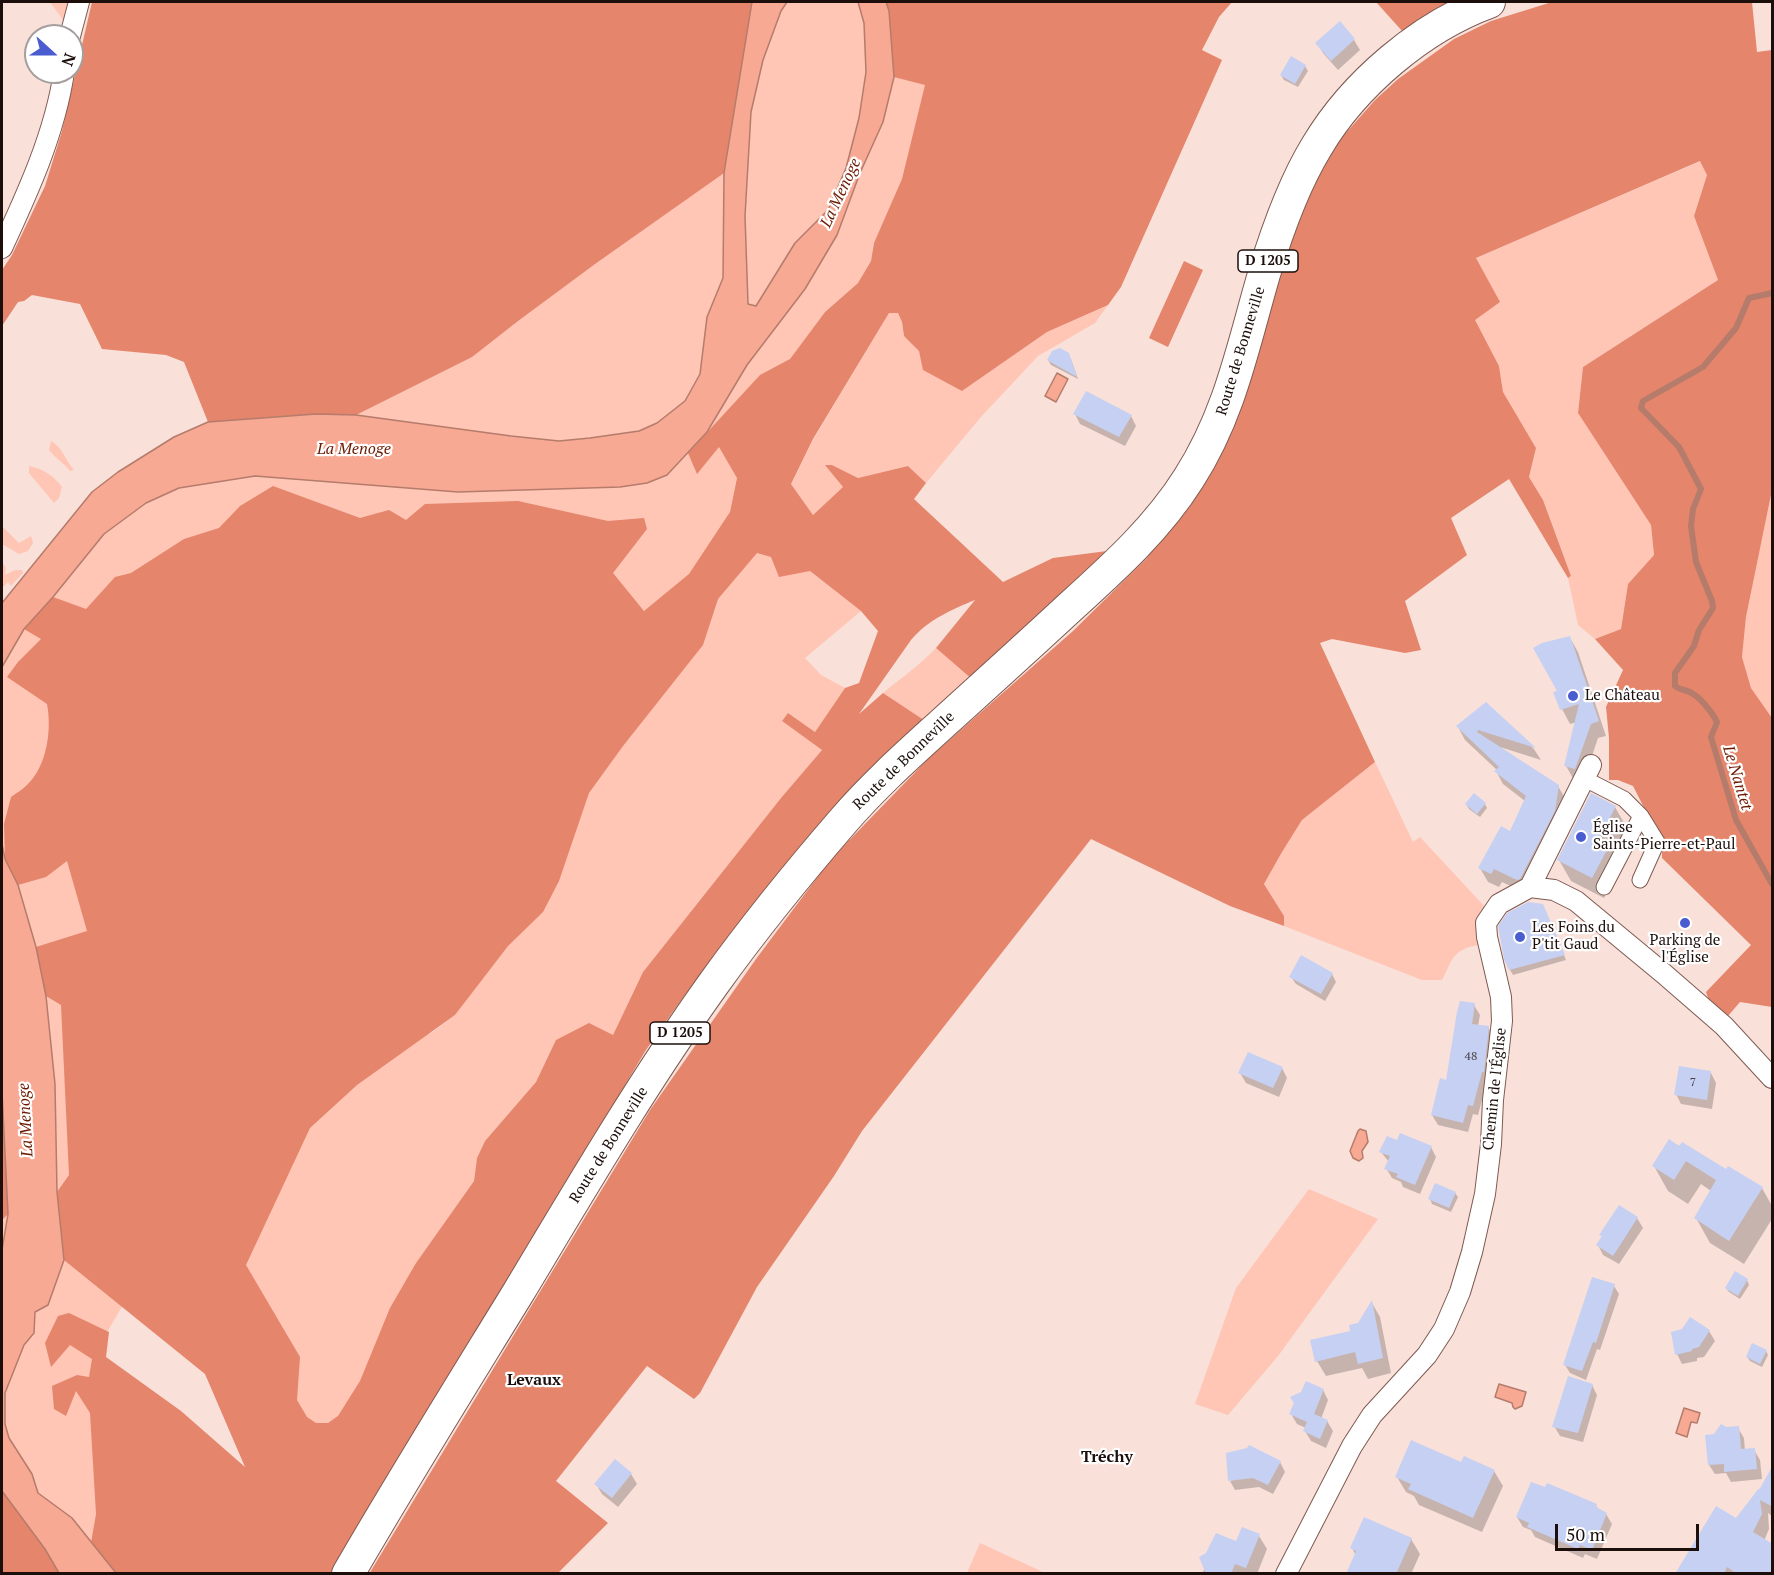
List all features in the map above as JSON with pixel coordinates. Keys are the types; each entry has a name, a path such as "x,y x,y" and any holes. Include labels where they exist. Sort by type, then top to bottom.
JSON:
{"main road":[{"name":"Route de Bonneville","path":"348,1574 636,1100 712,985 745,941 857,804 1117,564 1155,523 1189,478 1227,403 1265,272 1290,201 1309,160 1329,127 1348,103 1391,60 1425,35 1489,2"}],"street":[{"path":"73,24 79,2"},
{"path":"2,248 49,135 62,84"},
{"path":"1640,880 1657,842 1641,816 1624,798 1588,772 1530,886 1545,888 1564,895 1590,912 1724,1026 1773,1078"},
{"path":"1604,887 1641,816"},
{"name":"Chemin de l'Église","path":"1286,1574 1352,1446 1372,1415 1426,1355 1444,1329 1460,1292 1485,1194 1502,1025 1501,997 1487,937 1486,923 1499,904 1530,886"}],"shaded area":[{"path":"50,2 70,2 63,20"},
{"path":"92,2 752,2 724,173 595,264 472,357 356,415 316,414 208,422 184,362 166,355 102,349 80,304 32,295 18,302 2,326 2,270 12,255 45,186 62,131 73,84 84,84 84,36"},
{"path":"559,2 1119,2 874,243 871,261 858,283 825,312 790,359 737,478 730,512 771,557 810,571 861,611 805,658 821,675 845,688 815,732 788,713 782,721 822,750 643,972 613,1035 557,1040 536,1082 485,1141 477,1158 474,1181 416,1263 320,1483 236,1281 319,1096 434,1031 455,1015 464,1003 644,611 613,574 127,1298 93,1356 130,1573 2,1573 2,603 92,492 118,472 174,437 223,417"},
{"path":"886,2 1232,2 1219,17 1202,50 1222,60 1121,287 1108,305 1047,332 962,391 923,370 919,351 904,336 898,313 889,313 813,439 791,484 813,515 843,487 825,465 832,465 858,478 908,466 926,483 914,499 1003,582 1053,558 1107,551 973,680 936,648 975,600 933,621 911,640 859,714 883,693 927,722 870,772 803,844 748,910 646,1050 332,1573 116,1573 91,1543 96,1514 90,1413 76,1391 66,1416 54,1409 52,1386 77,1375 89,1377 92,1359 70,1345 51,1367 45,1343 58,1316 69,1313 109,1332 106,1357 181,1411 245,1467 205,1374 64,1260 57,1192 69,1175 61,1005 46,996 36,947 87,931 67,861 46,877 18,885 5,859 4,824 11,797 25,787 39,768 46,747 49,725 47,704 7,677 18,662 41,639 24,629 53,597 86,609 115,577 131,573 184,539 219,528 240,506 273,486 360,518 389,510 406,520 425,504 518,501 608,521 644,518 647,529 613,573 644,611 689,574 730,512 737,478 719,447 697,474 688,453 760,375 790,359 825,312 858,283 871,261 874,243 902,179 925,85 894,77 889,11","holes":["757,553 771,557 779,577 810,571 861,611 878,631 859,683 845,688 815,732 788,713 782,721 822,750 643,972 613,1035 589,1023 556,1040 536,1082 485,1141 477,1158 474,1181 416,1263 390,1308 360,1381 338,1416 328,1423 316,1423 307,1417 297,1400 300,1357 246,1265 310,1128 357,1085 455,1015 508,946 543,912 559,881 589,793 703,645 718,599"]},
{"path":"1376,2 1450,2 1403,32"},
{"path":"1552,2 1752,2 1757,52 1772,50 1772,490 1746,617 1742,657 1751,688 1772,718 1772,1007 1740,1002 1728,1016 1709,1001 1706,992 1751,945 1662,858 1662,843 1633,786 1618,780 1609,780 1606,707 1623,670 1595,639 1621,629 1628,584 1654,555 1651,525 1578,413 1583,367 1718,280 1694,216 1707,175 1700,161 1476,258 1500,302 1475,320 1499,366 1503,392 1536,448 1529,477 1543,500 1571,576 1568,578 1509,479 1451,518 1467,555 1405,601 1421,650 1405,653 1332,639 1320,643 1375,762 1302,820 1264,884 1284,916 1284,926 1230,906 1091,839 862,1131 834,1176 757,1287 700,1393 694,1399 647,1366 556,1481 608,1523 558,1573 369,1574 650,1110 756,959 831,859 929,758 1073,631 1146,559 1174,524 1232,425 1246,393 1293,225 1323,164 1337,143 1375,100 1398,79 1454,39 1491,21"},
{"path":"1701,161 1707,175 1694,216 1718,280 1583,367 1578,413 1651,525 1654,555 1628,584 1621,629 1595,639 1578,625 1568,578 1571,576 1543,500 1529,477 1536,448 1503,392 1499,366 1474,320 1499,302 1476,258"},
{"path":"1184,261 1203,270 1168,347 1149,338"},
{"path":"1108,305 1095,323 1038,356 980,418 926,483 908,466 858,478 832,465 826,465 843,487 813,515 791,484 813,440 889,313 898,313 904,336 962,391 1047,332"},
{"path":"51,441 74,470 70,471 49,450"},
{"path":"29,466 47,473 62,487 59,498 54,503 29,473"},
{"path":"1772,490 1772,718 1751,688 1742,657 1746,617"},
{"path":"2,526 19,543 31,536 33,543 28,551 19,554 2,544"},
{"path":"2,562 6,568 5,575 15,570 22,570 23,573 11,586 8,582 2,588"},
{"path":"936,648 973,680 927,722 883,693"},
{"path":"1375,762 1413,842 1420,837 1484,906 1479,919 1478,945 1469,947 1454,956 1442,980 1422,980 1284,926 1284,916 1264,884 1302,820"},
{"path":"2,1092 8,1214 2,1220"},
{"path":"1309,1189 1378,1219 1278,1356 1228,1415 1195,1404 1236,1288"},
{"path":"2,1491 45,1549 59,1573 2,1573"},
{"path":"980,1543 1045,1573 967,1573"}],"water":[{"name":"La Menoge","path":"752,2 787,2 781,11 763,60 751,112 745,216 748,304 756,306 795,243 828,210 846,168 859,118 866,72 864,23 858,2 886,2 889,11 894,77 883,122 860,173 837,235 805,289 747,365 707,432 667,475 647,483 620,487 458,492 255,476 179,488 146,503 104,534 24,629 2,667 2,603 92,492 118,472 174,437 208,422 316,414 356,415 559,441 639,431 657,423 685,401 700,374 707,317 723,278 724,173"},
{"path":"1057,373 1068,379 1056,402 1045,396"},
{"name":"La Menoge","path":"2,844 5,859 18,885 36,947 46,996 55,1084 57,1192 64,1260 48,1305 35,1312 34,1333 24,1345 5,1393 5,1424 9,1438 32,1474 38,1493 72,1518 116,1573 59,1573 45,1549 2,1491 2,1250 8,1214 2,1092"},
{"path":"1360,1129 1366,1131 1368,1142 1362,1151 1363,1158 1359,1161 1353,1158 1350,1151"},
{"path":"1499,1384 1526,1392 1522,1406 1515,1409 1512,1403 1495,1397"},
{"path":"1684,1408 1700,1413 1697,1423 1691,1422 1687,1437 1676,1433"}],"building":[{"path":"1340,21 1355,39 1331,61 1315,43"},
{"path":"1291,56 1306,65 1295,84 1280,75"},
{"path":"1060,348 1069,353 1077,377 1047,360 1052,351"},
{"path":"1086,391 1132,415 1119,437 1073,414"},
{"name":"Le Château","path":"1570,636 1599,721 1591,724 1575,769 1564,766 1579,704 1560,710 1553,692 1557,691 1533,648 1542,643"},
{"path":"1486,702 1536,748 1478,730 1477,732 1559,785 1555,811 1520,879 1517,880 1494,869 1491,874 1478,868 1501,826 1510,831 1526,796 1494,771 1499,767 1456,726"},
{"path":"1474,793 1486,803 1477,814 1465,804"},
{"name":"Église Saints-Pierre-et-Paul","path":"1591,793 1616,806 1597,842 1608,848 1592,878 1557,860"},
{"name":"Les Foins du P'tit Gaud","path":"1528,902 1543,904 1565,955 1509,970 1504,959 1498,926 1507,913"},
{"path":"1301,955 1333,973 1321,994 1289,977"},
{"path":"1460,1001 1475,1003 1472,1024 1489,1026 1484,1072 1482,1072 1473,1106 1468,1105 1463,1123 1431,1115 1440,1078 1446,1080"},
{"path":"1248,1052 1283,1067 1273,1088 1238,1073"},
{"path":"1679,1066 1711,1071 1707,1100 1674,1095"},
{"path":"1400,1133 1432,1146 1415,1185 1396,1177 1398,1174 1384,1169 1390,1156 1379,1152 1387,1136 1397,1140"},
{"path":"1669,1139 1679,1146 1682,1142 1726,1169 1728,1166 1763,1187 1729,1241 1694,1218 1716,1180 1686,1161 1674,1180 1652,1166"},
{"path":"1435,1183 1456,1192 1449,1208 1428,1199"},
{"path":"1619,1205 1638,1217 1613,1256 1596,1245 1602,1236 1599,1235"},
{"path":"1735,1271 1748,1279 1738,1296 1725,1288"},
{"path":"1592,1277 1615,1284 1596,1343 1593,1342 1582,1371 1563,1365"},
{"path":"1372,1300 1383,1358 1358,1364 1355,1352 1315,1362 1310,1340 1350,1331 1349,1325 1358,1323"},
{"path":"1690,1317 1710,1330 1699,1347 1675,1355 1671,1332 1682,1329"},
{"path":"1752,1343 1767,1350 1760,1364 1746,1357"},
{"path":"1568,1376 1593,1384 1578,1433 1552,1427"},
{"path":"1306,1381 1324,1389 1314,1414 1328,1420 1320,1439 1303,1431 1307,1422 1289,1414 1294,1403 1290,1397 1301,1392"},
{"path":"1721,1424 1726,1427 1739,1426 1741,1449 1755,1448 1757,1469 1724,1472 1724,1464 1708,1465 1705,1435 1714,1434"},
{"path":"1411,1440 1461,1462 1464,1456 1495,1470 1473,1518 1408,1489 1411,1484 1395,1477"},
{"path":"1249,1445 1281,1461 1268,1485 1253,1478 1228,1481 1226,1453 1247,1448"},
{"path":"615,1459 632,1473 612,1498 594,1484"},
{"path":"1773,1465 1773,1507 1760,1500 1762,1514 1753,1532 1773,1544 1773,1574 1737,1574 1727,1567 1724,1574 1675,1574 1716,1506 1736,1518 1759,1488 1759,1490"},
{"path":"1531,1482 1545,1487 1547,1483 1597,1504 1596,1507 1607,1513 1592,1550 1580,1545 1578,1549 1527,1527 1529,1523 1516,1517"},
{"path":"1364,1517 1412,1538 1396,1574 1346,1574 1356,1551 1350,1548"},
{"path":"1242,1527 1260,1534 1246,1568 1235,1564 1231,1574 1206,1574 1199,1557 1206,1553 1216,1533 1236,1541"}],"waterway":[{"name":"Le Nantet","path":"1772,293 1749,298 1736,328 1703,367 1643,401 1641,408 1679,447 1701,489 1693,509 1691,526 1696,562 1713,608 1699,630 1694,646 1675,673 1675,686 1696,696 1717,722 1711,737 1736,820 1772,884"}],"place":[{"name":"Le Château","path":"1573,696"},
{"name":"Église Saints-Pierre-et-Paul","path":"1581,837"},
{"name":"Parking de l'Église","path":"1685,923"},
{"name":"Les Foins du P'tit Gaud","path":"1520,937"}],"district":[{"name":"Levaux","path":"534,1380"},
{"name":"Tréchy","path":"1107,1457"}]}
